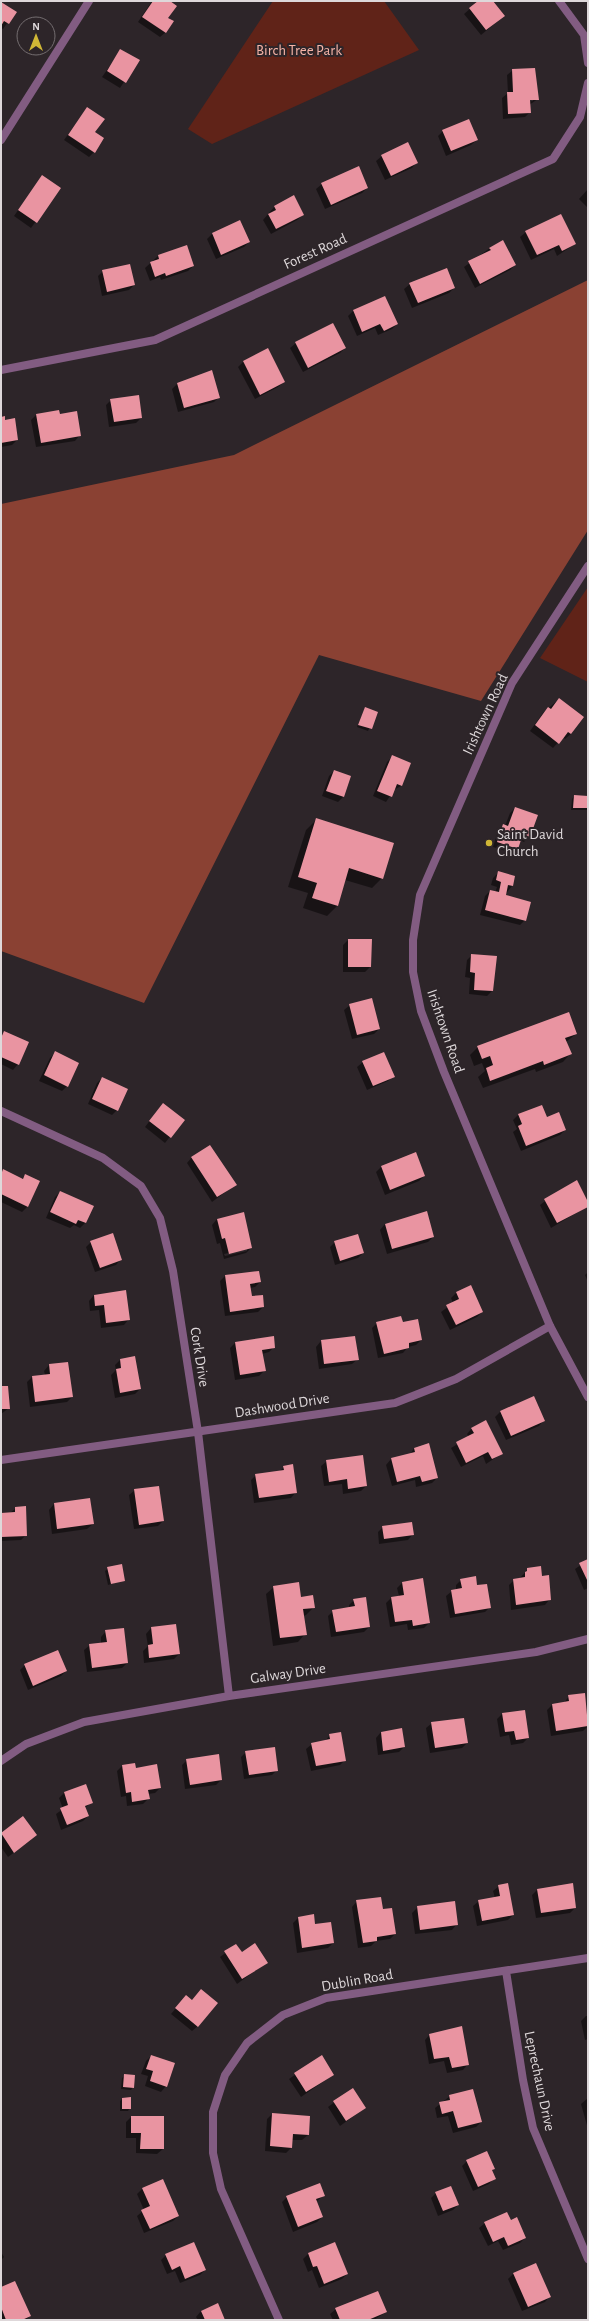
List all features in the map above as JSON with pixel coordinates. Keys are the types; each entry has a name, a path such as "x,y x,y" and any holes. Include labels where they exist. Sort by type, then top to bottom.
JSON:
{"street":[{"path":"1,140 89,1"},
{"path":"559,1 584,35 588,63"},
{"name":"Forest Road","path":"1,370 155,340 553,159 580,117 588,83"},
{"name":"Irishtown Road","path":"588,566 512,683 420,895 413,940 412,972 421,1011 550,1326 588,1397"},
{"name":"Cork Drive","path":"1,1111 103,1158 140,1186 160,1218 173,1272 198,1432 229,1696"},
{"name":"Dashwood Drive","path":"1,1460 395,1402 456,1380 550,1326"},
{"name":"Galway Drive","path":"1,1761 26,1744 84,1722 229,1696 536,1652 588,1639"},
{"name":"Dublin Road","path":"279,2320 221,2189 213,2153 213,2112 224,2075 247,2043 283,2015 326,1998 588,1958"},
{"name":"Leprechaun Drive","path":"506,1971 523,2080 533,2128 588,2259"}],"green space":[{"name":"Birch Tree Park","path":"273,1 384,1 419,50 212,144 188,129"},
{"path":"588,587 588,682 540,658"}],"shaded area":[{"path":"588,280 588,530 481,701 319,655 144,1003 1,951 1,504 234,455"}],"building":[{"path":"153,1 170,1 177,6 168,18 174,21 166,33 142,17"},
{"path":"478,1 493,1 505,16 486,30 469,8"},
{"path":"1,2 17,12 9,24 4,21 1,26"},
{"path":"120,49 140,60 126,83 107,71"},
{"path":"535,68 539,100 530,100 531,113 508,114 507,92 513,92 512,69"},
{"path":"87,107 105,119 95,132 104,138 95,153 68,135"},
{"path":"469,119 478,140 451,151 442,130"},
{"path":"408,142 418,163 391,176 381,155"},
{"path":"359,166 368,188 331,205 321,183"},
{"path":"42,175 61,188 37,223 18,210"},
{"path":"294,195 304,215 276,229 268,214 276,210 274,206"},
{"path":"561,214 576,244 562,251 559,245 537,255 525,231"},
{"path":"240,220 250,242 221,255 212,233"},
{"path":"503,240 516,265 480,284 468,261 491,250 489,248"},
{"path":"187,245 194,266 166,276 165,273 155,277 150,262 159,259 158,255"},
{"path":"130,264 135,285 107,292 102,270"},
{"path":"447,268 455,288 418,303 409,283"},
{"path":"385,296 398,324 384,331 380,324 362,332 353,310"},
{"path":"333,323 346,348 308,368 295,342"},
{"path":"268,348 285,382 260,395 243,361"},
{"path":"212,370 220,398 184,408 177,383"},
{"path":"139,395 142,418 114,422 110,399"},
{"path":"59,410 60,414 77,411 81,436 41,443 36,414"},
{"path":"5,416 5,420 15,418 18,440 1,443 1,417"},
{"path":"559,698 584,717 571,734 568,732 559,744 535,725 548,707 551,709"},
{"path":"365,707 378,712 372,729 358,725"},
{"path":"392,755 411,763 402,786 397,784 392,797 377,791"},
{"path":"334,770 351,776 344,797 326,791"},
{"path":"574,795 588,796 588,808 573,808"},
{"path":"515,807 538,815 530,837 523,834 518,849 497,842 503,824 508,826"},
{"path":"316,818 394,843 383,879 349,868 338,906 312,898 317,883 298,877"},
{"path":"498,871 515,876 513,886 508,885 506,895 531,902 526,921 485,910 490,890 499,892 501,882 496,880"},
{"path":"348,939 372,939 371,967 348,967"},
{"path":"471,954 497,956 493,991 474,990 475,973 470,972"},
{"path":"372,998 380,1029 357,1035 349,1004"},
{"path":"569,1012 577,1034 565,1038 572,1054 544,1065 543,1061 490,1081 486,1068 493,1065 490,1056 482,1059 477,1046"},
{"path":"4,1031 29,1042 19,1065 1,1057 1,1038"},
{"path":"55,1051 79,1063 68,1087 44,1075"},
{"path":"384,1052 395,1077 373,1086 362,1061"},
{"path":"102,1077 128,1089 118,1111 92,1099"},
{"path":"163,1103 185,1120 171,1138 149,1121"},
{"path":"542,1105 547,1117 559,1112 566,1130 526,1146 518,1126 522,1124 518,1114"},
{"path":"210,1145 237,1185 217,1197 191,1157"},
{"path":"416,1152 425,1176 390,1190 381,1166"},
{"path":"3,1169 23,1179 25,1174 40,1181 28,1207 1,1194 1,1175"},
{"path":"577,1180 588,1202 588,1207 557,1223 544,1199"},
{"path":"60,1191 94,1206 86,1223 78,1220 76,1224 50,1212"},
{"path":"427,1211 434,1237 392,1249 385,1224"},
{"path":"244,1212 252,1248 229,1254 225,1238 222,1239 217,1219"},
{"path":"113,1233 122,1260 100,1268 90,1241"},
{"path":"358,1234 364,1253 340,1261 334,1241"},
{"path":"259,1271 261,1282 250,1284 252,1296 263,1295 264,1307 230,1312 225,1275"},
{"path":"471,1285 483,1312 456,1325 446,1305 459,1299 456,1292"},
{"path":"126,1290 130,1320 106,1323 104,1305 95,1306 94,1295"},
{"path":"401,1316 403,1322 418,1319 422,1340 409,1343 409,1348 384,1354 376,1322"},
{"path":"274,1336 275,1348 262,1350 266,1371 240,1375 235,1342"},
{"path":"355,1336 359,1360 324,1364 321,1340"},
{"path":"135,1356 141,1389 120,1393 116,1369 121,1368 120,1359"},
{"path":"68,1362 73,1397 35,1402 32,1376 50,1374 49,1364"},
{"path":"1,1386 8,1386 10,1409 1,1409"},
{"path":"534,1396 545,1421 511,1436 500,1411"},
{"path":"486,1420 503,1454 492,1459 488,1452 466,1463 456,1442 474,1433 471,1428"},
{"path":"429,1443 438,1478 422,1482 420,1476 397,1482 391,1458 415,1452 414,1448"},
{"path":"363,1455 367,1486 348,1489 347,1479 329,1482 326,1460"},
{"path":"293,1464 297,1493 259,1498 255,1474 284,1470 283,1466"},
{"path":"159,1486 164,1521 139,1525 134,1489"},
{"path":"90,1498 94,1524 57,1529 54,1503"},
{"path":"26,1506 27,1536 1,1537 1,1513 15,1512 15,1507"},
{"path":"412,1522 414,1535 384,1539 382,1526"},
{"path":"588,1559 588,1582 579,1563"},
{"path":"122,1564 125,1581 111,1584 107,1567"},
{"path":"541,1566 542,1576 549,1575 551,1600 516,1605 513,1579 525,1577 527,1568"},
{"path":"476,1576 477,1585 487,1584 491,1608 455,1614 451,1590 462,1588 460,1579"},
{"path":"423,1578 430,1623 413,1626 412,1620 395,1622 391,1597 404,1595 402,1582"},
{"path":"299,1582 301,1597 313,1595 315,1608 303,1609 307,1635 280,1638 273,1586"},
{"path":"366,1597 370,1627 336,1632 332,1610 355,1606 353,1599"},
{"path":"176,1624 180,1654 149,1658 148,1645 153,1644 151,1627"},
{"path":"124,1628 128,1663 92,1668 89,1644 107,1642 105,1630"},
{"path":"58,1650 67,1671 33,1686 24,1664"},
{"path":"585,1693 588,1726 556,1731 552,1704 569,1701 568,1695"},
{"path":"525,1710 529,1738 516,1740 514,1731 505,1732 502,1713"},
{"path":"464,1718 468,1743 435,1748 431,1722"},
{"path":"402,1728 405,1747 383,1751 381,1732"},
{"path":"341,1732 346,1761 316,1766 311,1743 330,1739 329,1734"},
{"path":"275,1747 278,1771 249,1775 245,1751"},
{"path":"219,1754 222,1780 190,1785 186,1759"},
{"path":"135,1763 136,1768 157,1764 161,1788 148,1790 150,1799 132,1802 131,1792 126,1793 122,1765"},
{"path":"86,1784 93,1803 85,1806 89,1816 67,1825 60,1808 68,1805 64,1792"},
{"path":"23,1816 37,1835 14,1853 1,1833"},
{"path":"508,1883 514,1915 482,1921 478,1900 500,1896 498,1885"},
{"path":"573,1883 576,1908 541,1913 537,1889"},
{"path":"381,1897 383,1909 392,1908 396,1934 377,1937 377,1941 363,1943 356,1900"},
{"path":"455,1901 458,1925 420,1930 417,1906"},
{"path":"314,1914 315,1924 331,1922 334,1943 302,1948 298,1917"},
{"path":"255,1943 268,1963 242,1979 224,1951 236,1944 242,1952"},
{"path":"201,1989 218,2003 198,2027 175,2008 186,1995 192,2000"},
{"path":"462,2026 469,2065 452,2068 449,2057 434,2059 429,2034"},
{"path":"151,2055 175,2063 167,2087 150,2081 153,2071 146,2069"},
{"path":"322,2055 334,2075 306,2092 294,2073"},
{"path":"124,2074 135,2075 134,2088 123,2087"},
{"path":"353,2088 366,2108 346,2121 333,2101"},
{"path":"473,2089 482,2122 458,2128 453,2111 442,2114 439,2102 450,2100 449,2095"},
{"path":"131,2097 131,2109 122,2109 122,2098"},
{"path":"272,2113 310,2116 309,2135 293,2134 292,2148 270,2146"},
{"path":"131,2116 164,2116 164,2149 140,2149 141,2133 131,2133"},
{"path":"487,2151 495,2169 492,2170 496,2179 478,2187 466,2160"},
{"path":"163,2179 179,2216 150,2229 141,2210 150,2206 142,2188"},
{"path":"320,2183 325,2196 316,2199 323,2217 298,2227 286,2196"},
{"path":"451,2186 459,2205 443,2211 435,2192"},
{"path":"507,2212 511,2220 517,2217 526,2238 508,2246 504,2237 493,2242 484,2222"},
{"path":"194,2242 206,2270 185,2279 180,2266 172,2270 165,2254"},
{"path":"335,2242 348,2274 324,2284 317,2266 313,2267 308,2253"},
{"path":"536,2263 551,2297 528,2307 513,2273"},
{"path":"15,2281 31,2316 22,2320 6,2320 1,2307 1,2287"},
{"path":"378,2291 387,2312 368,2320 340,2320 335,2308"},
{"path":"218,2303 225,2320 205,2320 201,2311"}],"place":[{"name":"Saint David Church","path":"489,843"}]}
